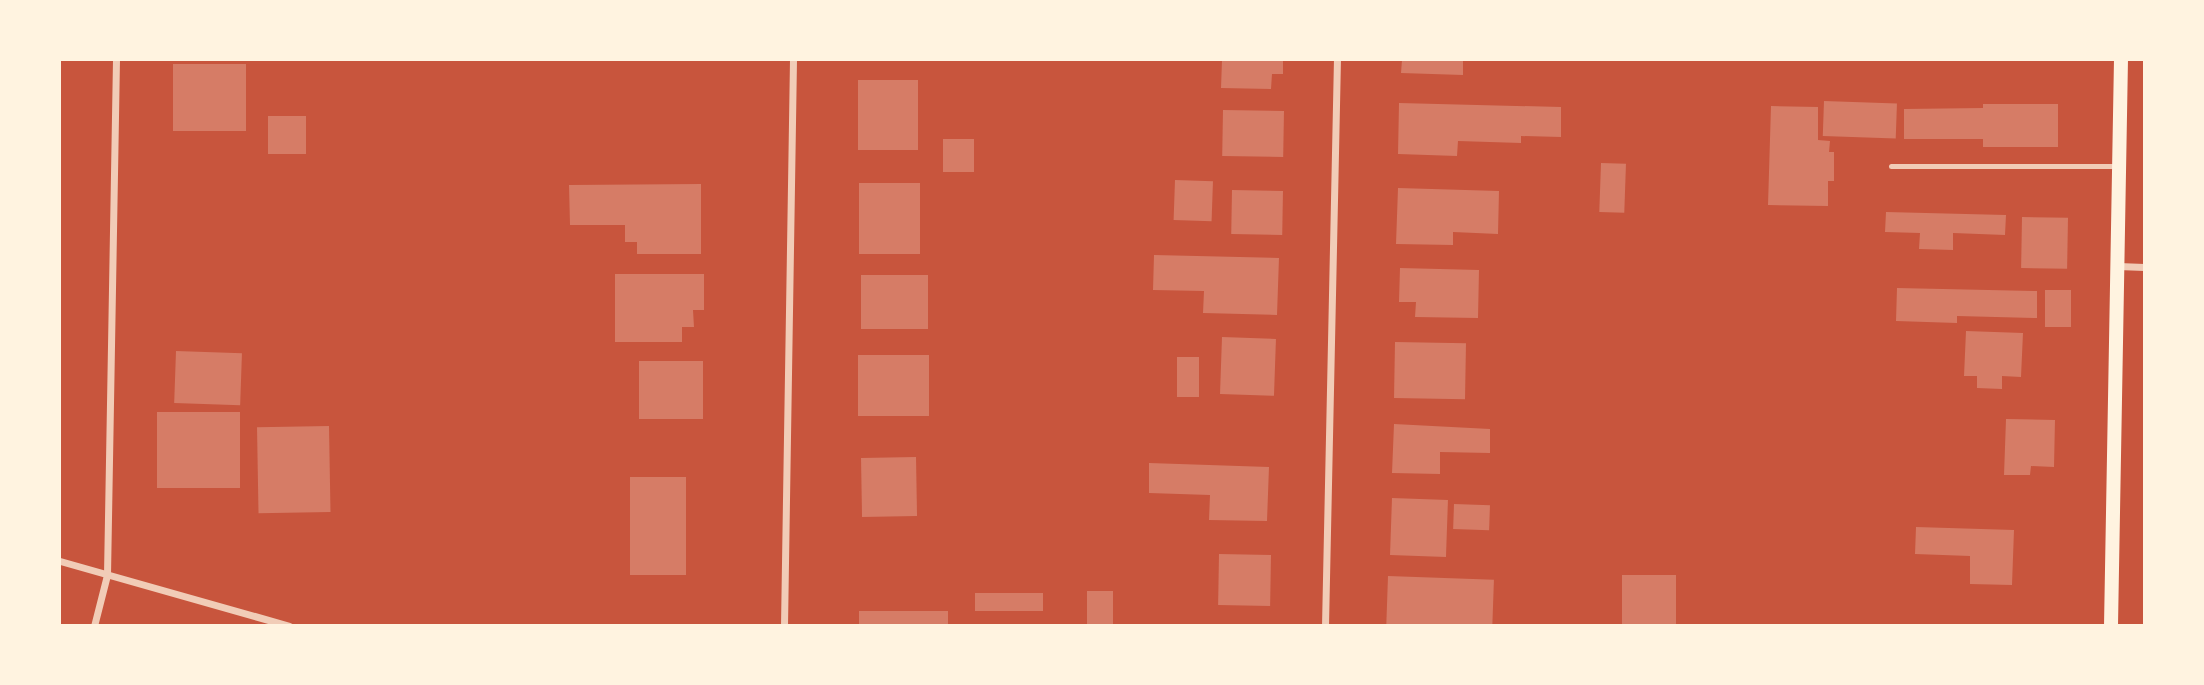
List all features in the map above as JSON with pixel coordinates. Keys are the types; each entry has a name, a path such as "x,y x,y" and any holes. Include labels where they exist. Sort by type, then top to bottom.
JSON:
{"main road":[{"path":"2111,625 2121,60"}],"street":[{"path":"94,625 107,575 116,60"},
{"path":"784,625 793,60"},
{"path":"1325,625 1337,60"},
{"path":"2117,266 2144,267"},
{"path":"60,561 289,625"}],"lane":[{"path":"1891,166 2119,166"}],"building":[{"path":"1222,60 1283,60 1283,74 1272,74 1271,89 1221,88"},
{"path":"1402,60 1463,60 1463,75 1401,73"},
{"path":"173,64 246,64 246,131 173,131"},
{"path":"858,80 918,80 918,150 858,150"},
{"path":"1824,101 1897,104 1896,139 1823,136"},
{"path":"1399,103 1561,107 1561,137 1521,136 1521,143 1458,141 1457,156 1398,154"},
{"path":"1983,104 2058,104 2058,147 1983,147 1983,139 1904,139 1904,109 1983,108"},
{"path":"1771,106 1818,107 1818,140 1830,141 1829,152 1834,152 1834,181 1828,181 1828,206 1768,205"},
{"path":"1223,110 1284,111 1283,157 1222,156"},
{"path":"268,116 306,116 306,154 268,154"},
{"path":"943,139 974,139 974,172 943,172"},
{"path":"1601,163 1626,164 1624,213 1599,212"},
{"path":"1175,180 1213,181 1212,221 1174,220"},
{"path":"859,183 920,183 920,254 859,254"},
{"path":"701,184 701,254 637,254 637,242 625,242 625,225 570,225 569,185"},
{"path":"1398,188 1499,191 1498,234 1453,232 1453,245 1396,244"},
{"path":"1232,190 1283,191 1282,235 1231,234"},
{"path":"1886,212 2006,215 2005,235 1953,233 1953,250 1919,249 1920,233 1885,232"},
{"path":"2022,217 2068,218 2067,269 2021,268"},
{"path":"1154,255 1279,258 1277,315 1203,313 1204,291 1153,290"},
{"path":"1400,268 1479,270 1478,318 1415,317 1416,302 1399,302"},
{"path":"615,274 704,274 704,310 693,310 694,327 682,327 682,342 615,342"},
{"path":"861,275 928,275 928,329 861,329"},
{"path":"1897,288 2037,291 2037,318 1957,316 1957,323 1896,321"},
{"path":"2045,290 2071,290 2071,327 2045,327"},
{"path":"1966,331 2023,333 2021,377 2002,376 2002,389 1977,388 1977,376 1964,376"},
{"path":"1222,337 1276,339 1274,396 1220,394"},
{"path":"1395,342 1466,343 1465,399 1394,398"},
{"path":"176,351 242,353 240,405 174,403"},
{"path":"858,355 929,355 929,416 858,416"},
{"path":"1177,357 1199,357 1199,397 1177,397"},
{"path":"639,361 703,361 703,419 639,419"},
{"path":"157,412 240,412 240,488 157,488"},
{"path":"2006,419 2055,420 2054,467 2031,466 2030,475 2004,475"},
{"path":"1394,424 1490,429 1490,453 1440,452 1440,474 1392,473"},
{"path":"329,426 331,512 259,513 257,427"},
{"path":"916,457 917,516 862,517 861,458"},
{"path":"1149,463 1269,467 1267,521 1209,520 1210,495 1149,493"},
{"path":"630,477 686,477 686,575 630,575"},
{"path":"1392,498 1448,500 1446,557 1390,555"},
{"path":"1454,504 1490,505 1489,530 1453,529"},
{"path":"1916,527 2014,530 2012,585 1970,584 1970,556 1915,554"},
{"path":"1219,554 1271,555 1270,606 1218,605"},
{"path":"1622,575 1676,575 1676,626 1622,626"},
{"path":"1388,576 1494,580 1492,626 1386,626"},
{"path":"1087,591 1113,591 1113,626 1087,626"},
{"path":"975,593 1043,593 1043,611 975,611"},
{"path":"859,611 948,611 948,626 859,626"}]}
